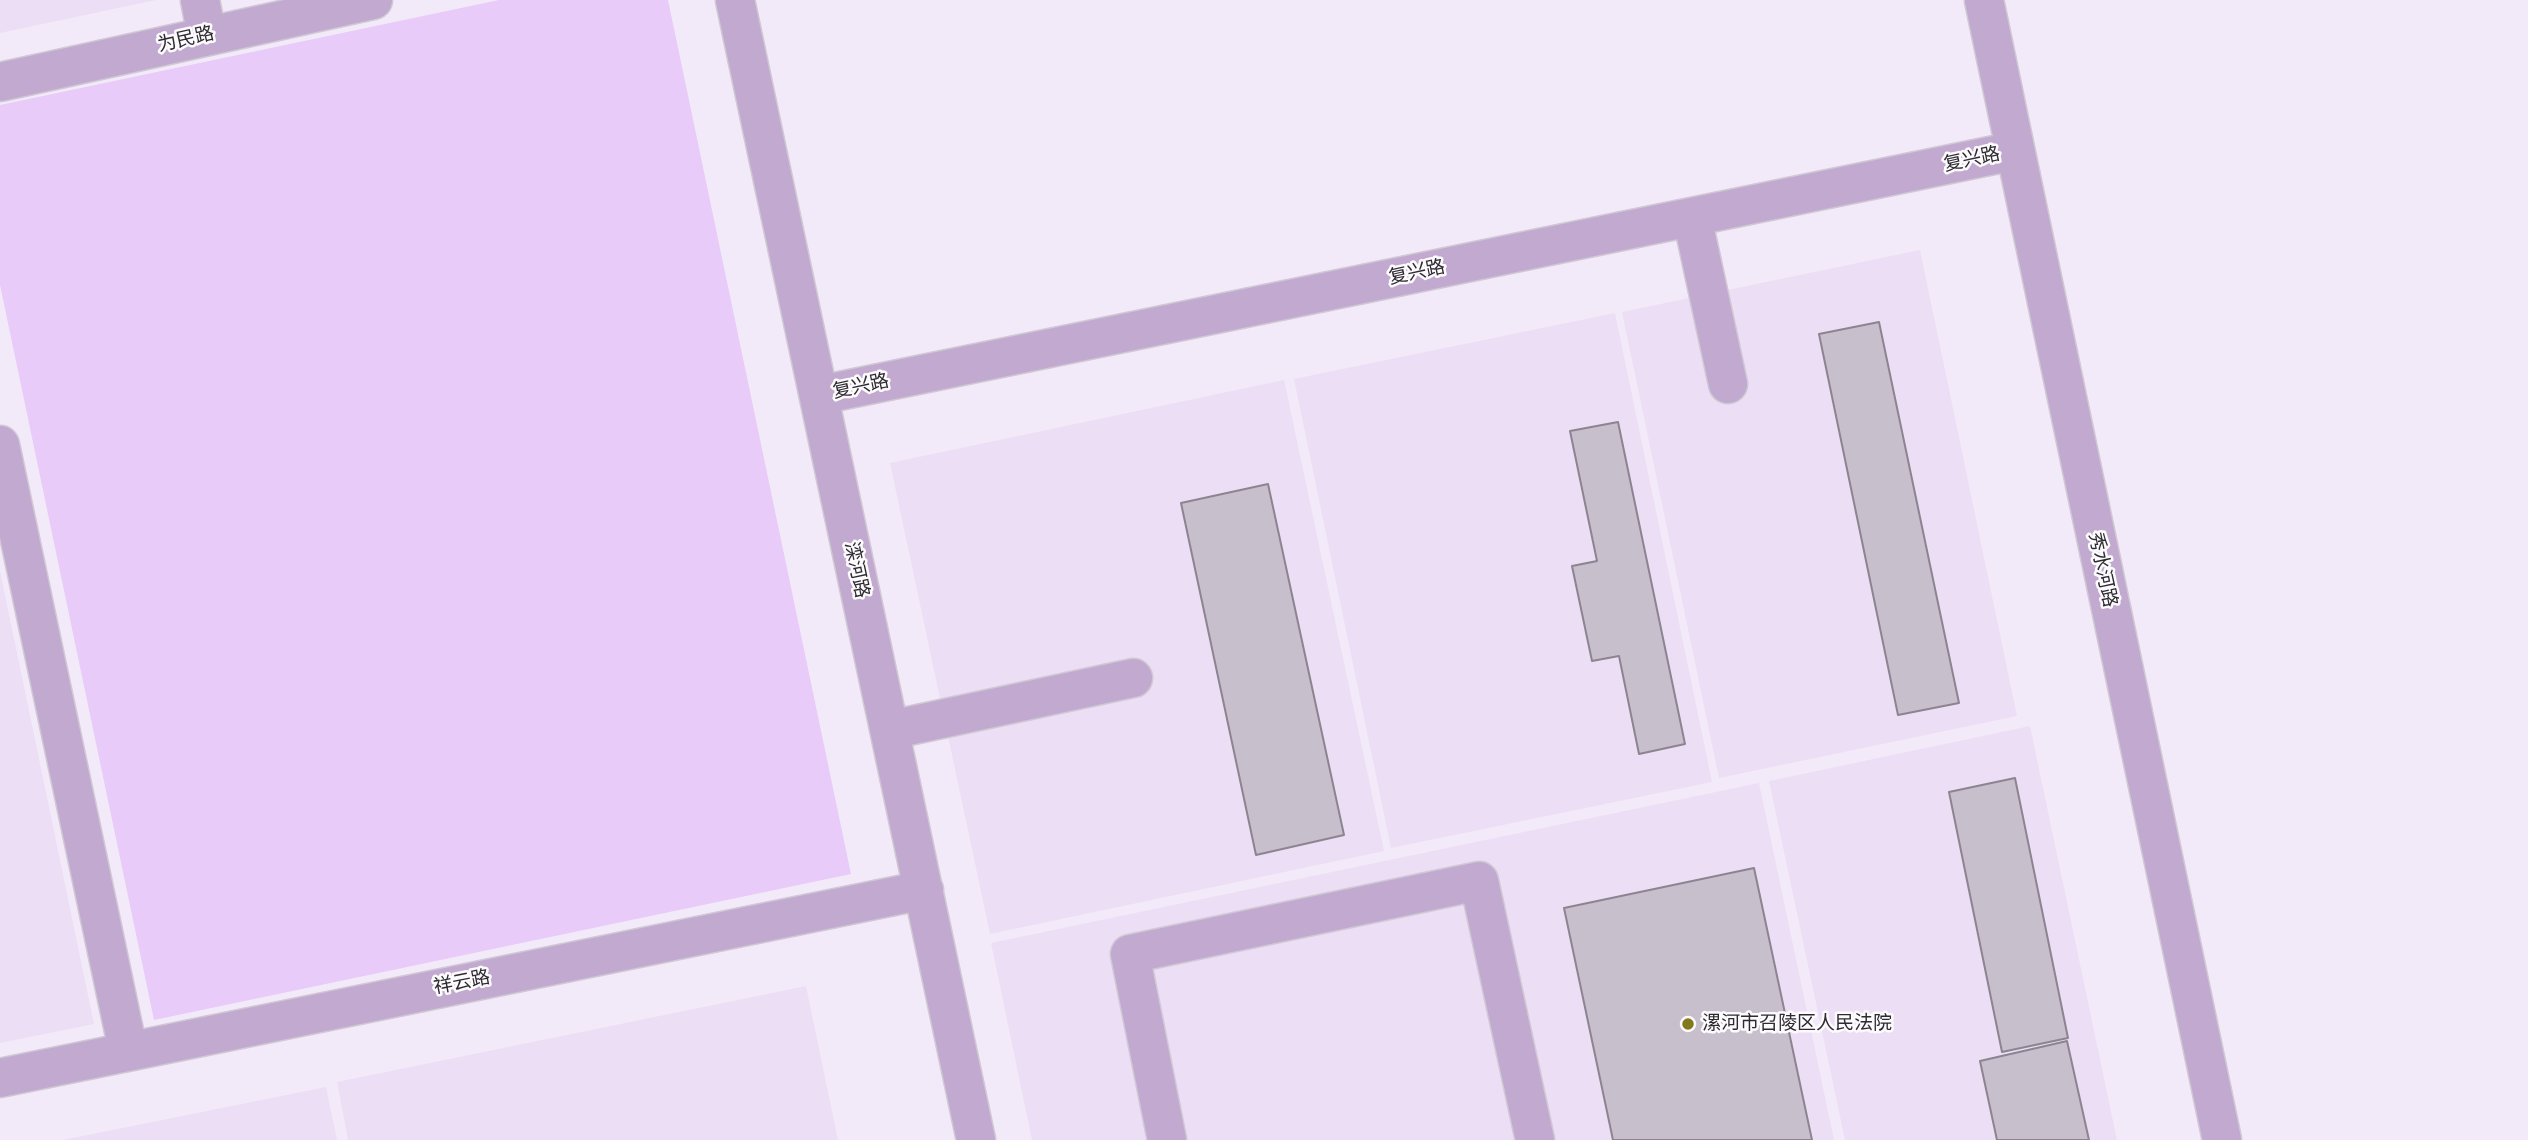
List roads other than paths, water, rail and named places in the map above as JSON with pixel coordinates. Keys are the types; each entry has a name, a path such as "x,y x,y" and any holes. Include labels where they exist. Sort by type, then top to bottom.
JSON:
{"street":[{"name":"为民路","path":"0,82 203,18 373,0"},
{"name":"滦河路","path":"734,0 820,395 976,1140"},
{"name":"秀水河路","path":"1983,0 2222,1140"},
{"name":"复兴路","path":"820,395 2014,151"},
{"path":"1692,217 1728,384"},
{"path":"0,445 128,1051"},
{"path":"890,730 1133,678"},
{"path":"1167,1140 1129,954 1479,881 1535,1140"},
{"name":"祥云路","path":"0,1078 924,890"}],"place":[{"name":"漯河市召陵区人民法院","path":"1688,1024"}]}
